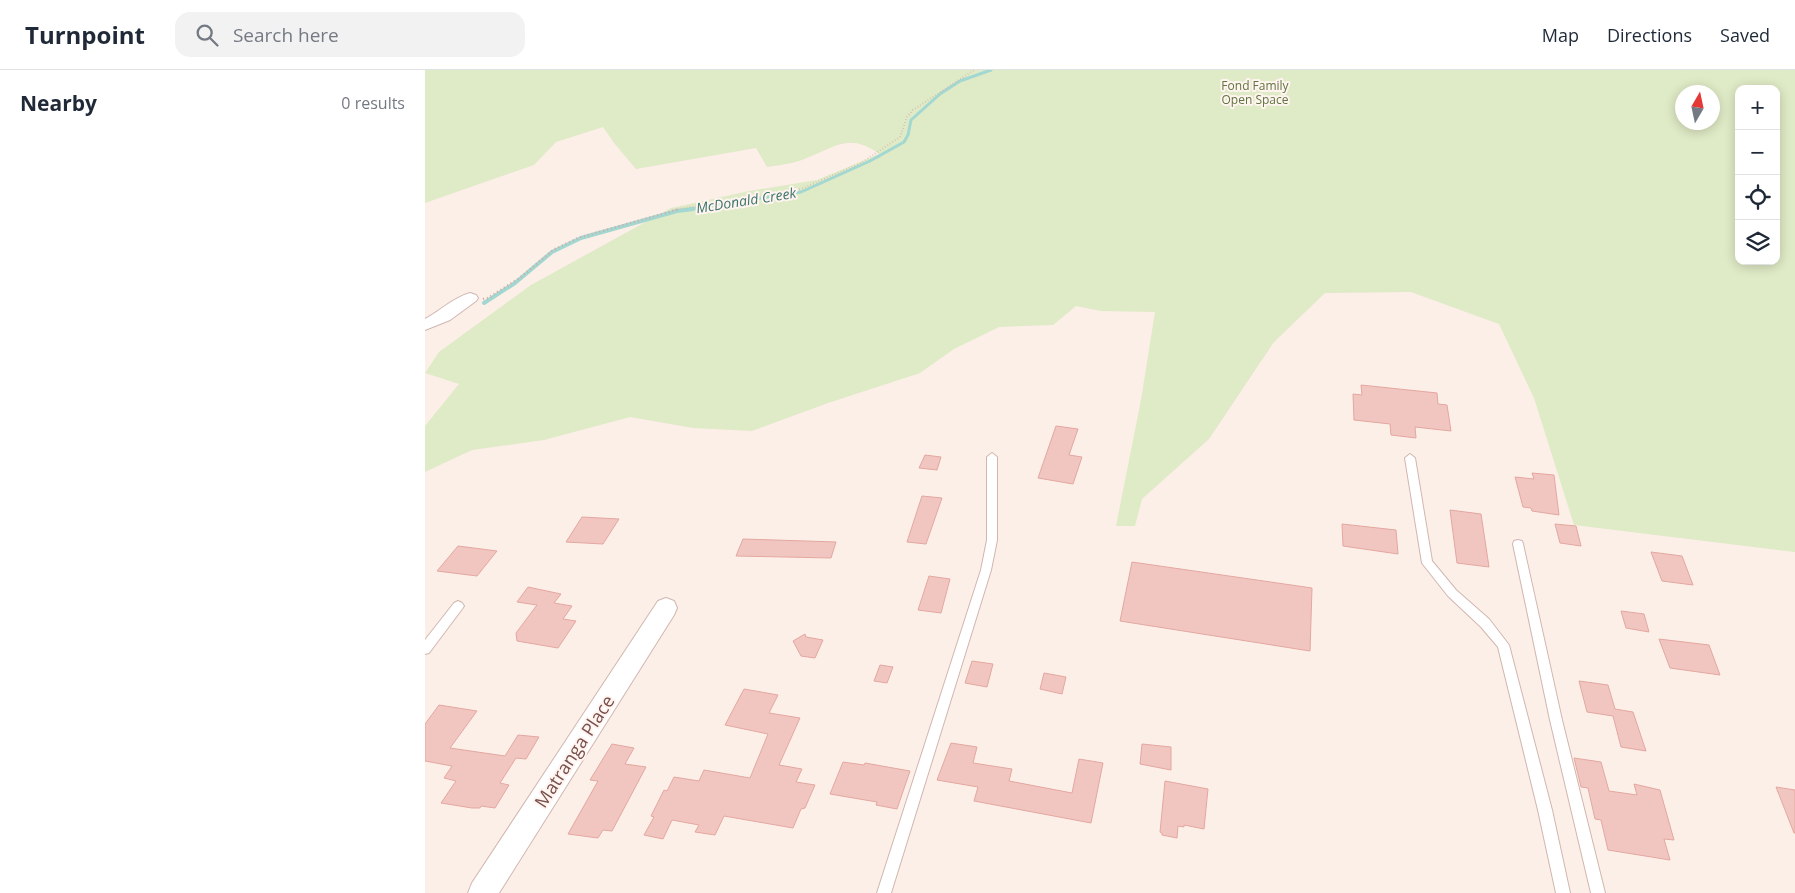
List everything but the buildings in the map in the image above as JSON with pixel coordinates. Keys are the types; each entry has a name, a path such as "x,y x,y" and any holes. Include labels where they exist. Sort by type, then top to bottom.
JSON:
{"street":[{"path":"425,325 444,316 467,301"},
{"name":"Matranga Place","path":"482,893 666,608"}],"lane":[{"path":"884,893 986,570 992,540 992,457"},
{"path":"1410,458 1427,562 1452,593 1485,623 1503,645 1545,810 1563,893"},
{"path":"1518,544 1556,720 1598,893"},
{"path":"425,649 458,606"}],"path":[{"path":"467,301 470,304 479,299 488,298 521,277 553,250 578,238 671,210 801,189 861,163 900,137 907,117 913,110 974,70"}],"green space":[{"name":"Fond Family Open Space","path":"425,70 1795,70 1795,552 1574,525 1534,398 1499,324 1411,292 1325,293 1274,342 1209,439 1142,499 1135,526 1116,526 1141,400 1155,312 1101,311 1076,306 1053,325 999,327 954,349 920,373 828,403 752,431 693,428 630,417 544,440 472,450 425,472 425,426 459,384 425,373 439,352 531,285 671,208 749,191 817,180 879,154 868,147 849,143 832,147 798,161 767,167 756,148 636,169 603,127 556,142 534,165 425,203"}],"waterway":[{"name":"McDonald Creek","path":"685,210 801,192 870,161 904,142 908,135 911,120 940,94 960,81 991,70"},
{"name":"McDonald Creek","path":"685,210 693,209"},
{"name":"McDonald Creek","path":"484,303 515,283 552,252 581,238 685,210"}]}
